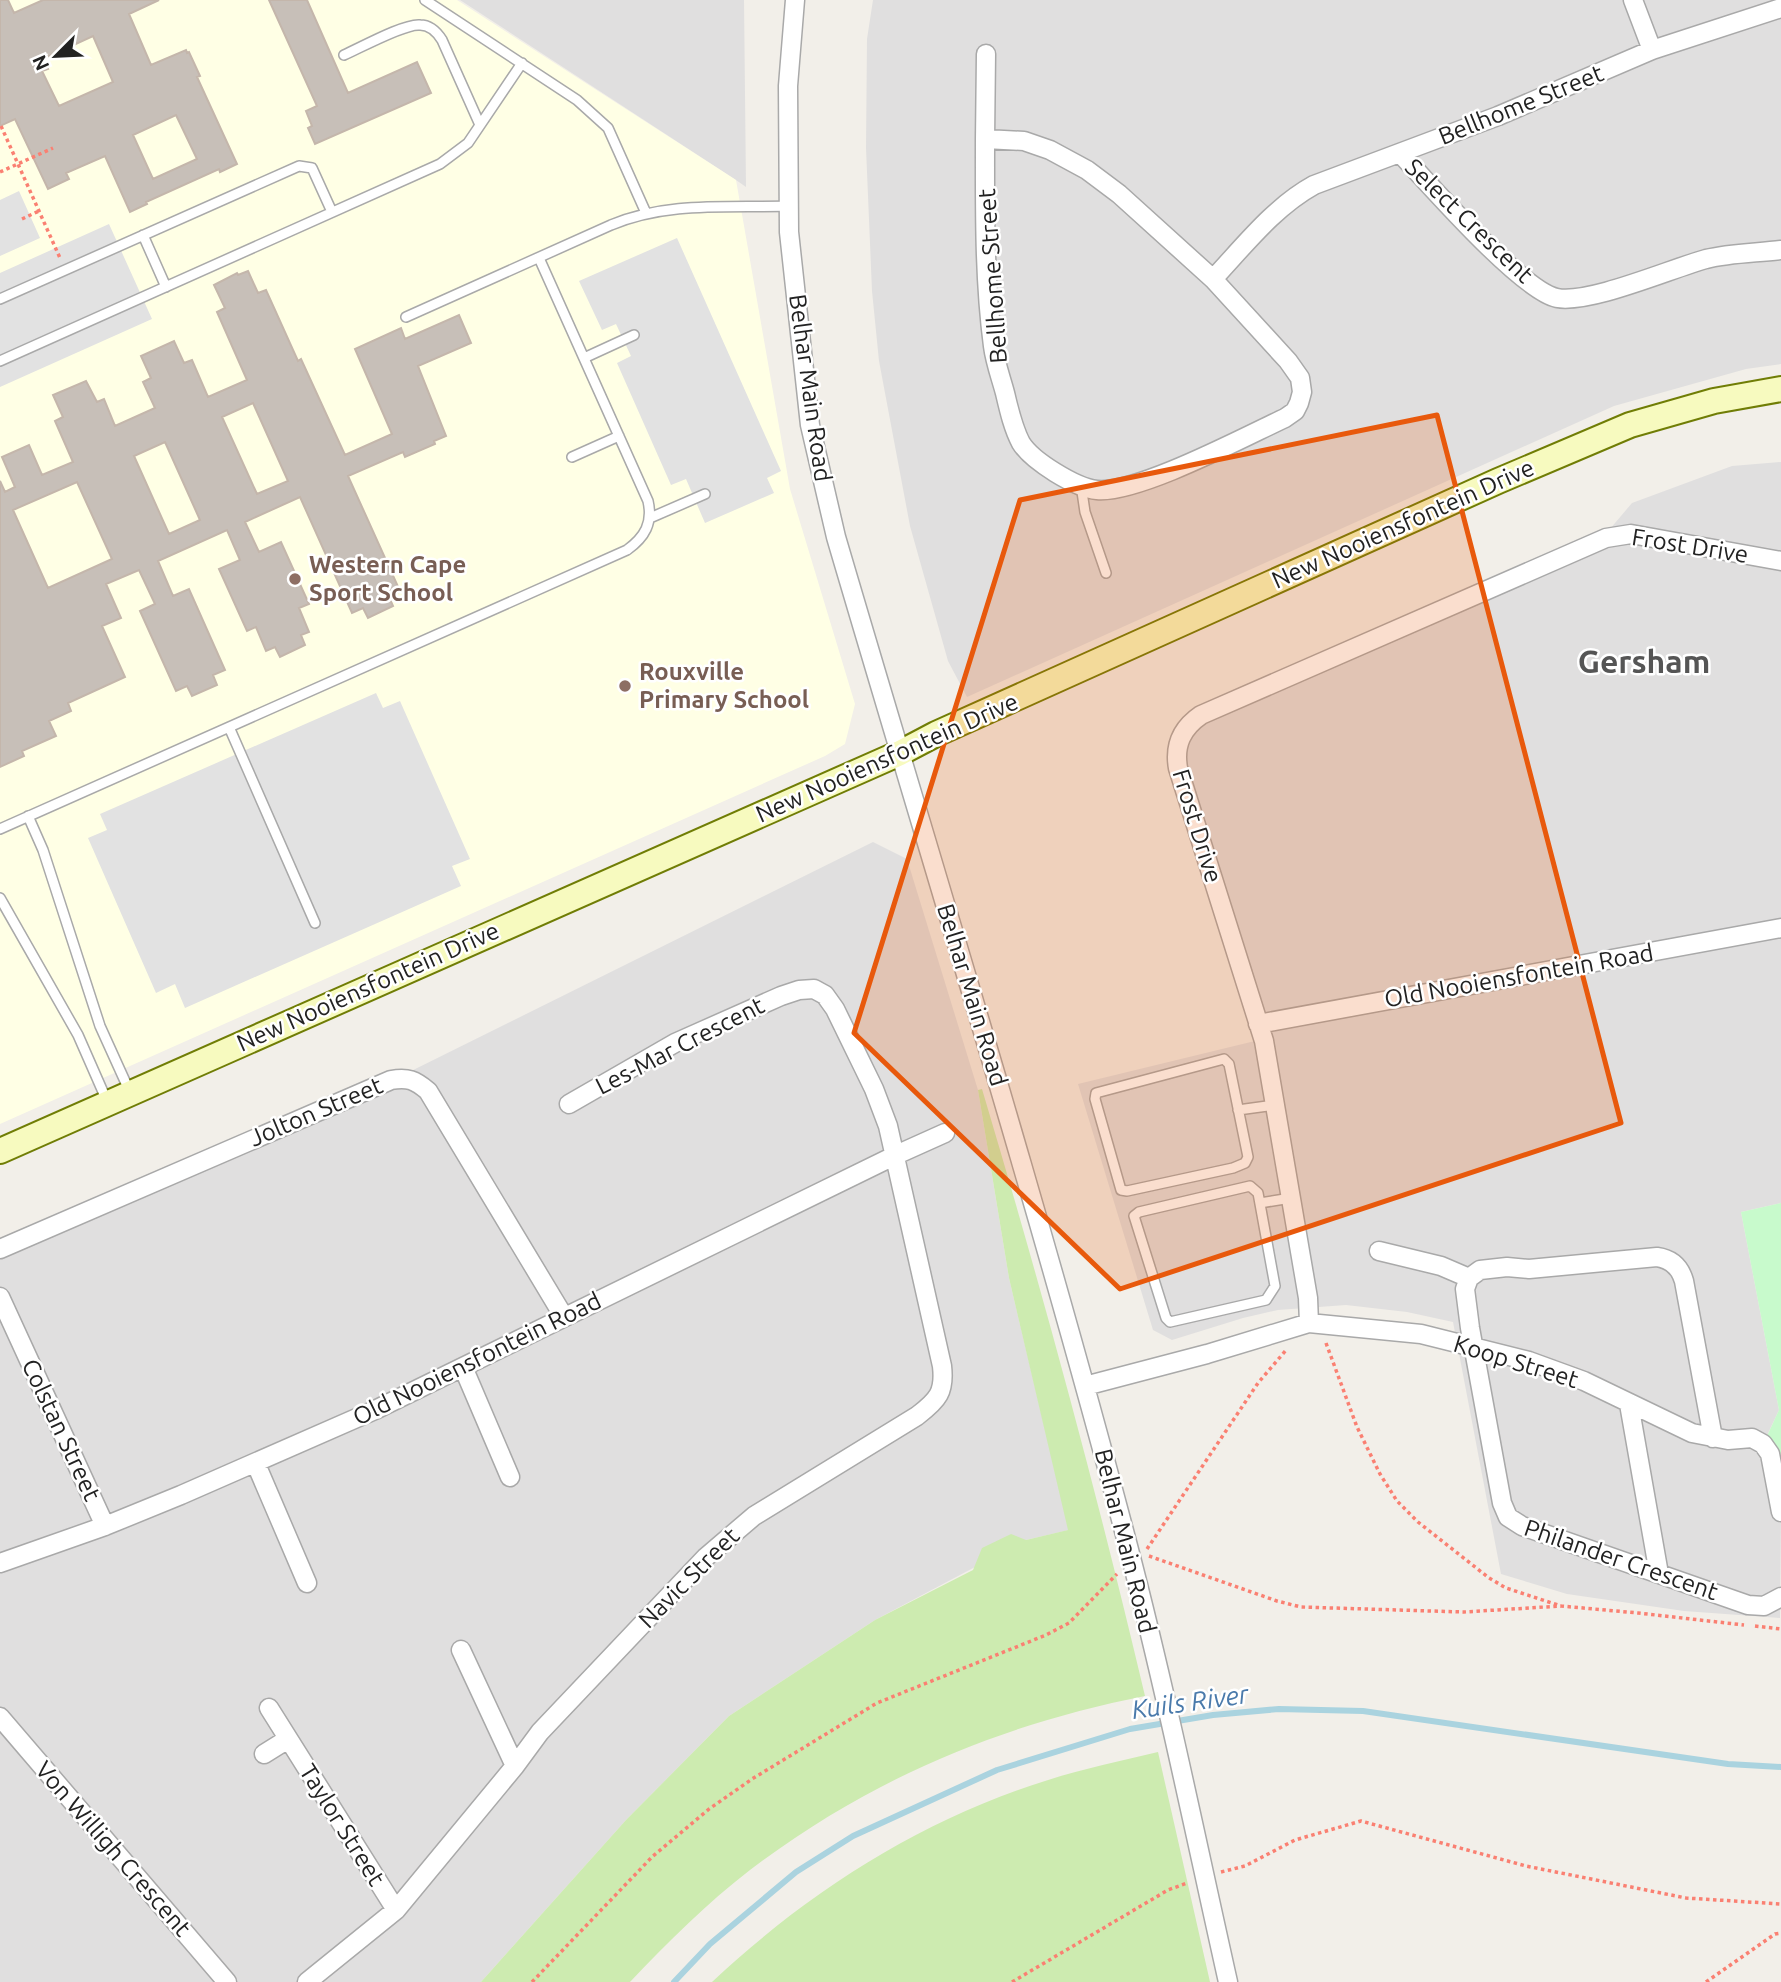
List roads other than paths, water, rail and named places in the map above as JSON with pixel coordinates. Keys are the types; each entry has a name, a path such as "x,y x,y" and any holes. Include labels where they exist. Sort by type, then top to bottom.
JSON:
{"street":[{"name":"Belhar Main Road","path":"795,0 788,86 789,206 810,425 836,537 1085,1386 1146,1623 1227,1982"},
{"path":"1633,0 1652,50"},
{"name":"Bellhome Street","path":"1213,279 1274,214 1314,185 1498,116 1652,50 1781,8"},
{"name":"Bellhome Street","path":"985,139 1024,141 1050,150 1087,170 1119,194 1213,279 1288,361 1300,378 1302,392 1295,411 1285,418 1136,484 1096,490 1031,456 1013,425 993,348 985,246 985,139 986,54"},
{"name":"Select Crescent","path":"1400,153 1480,238 1527,281 1553,298 1582,299 1710,258 1781,250"},
{"name":"New Nooiensfontein Drive","path":"0,1151 900,753 936,734 1498,481 1630,425 1714,401 1781,388"},
{"name":"Frost Drive","path":"1301,1325 1308,1298 1264,1041 1178,768 1179,740 1192,722 1201,715 1606,538 1631,534 1781,561"},
{"name":"Old Nooiensfontein Road","path":"1258,1024 1781,928"},
{"name":"Les-Mar Crescent","path":"569,1104 676,1043 781,996 799,990 814,989 825,995 835,1009 874,1089 896,1155"},
{"name":"Jolton Street","path":"0,1249 403,1077 416,1080 428,1091 565,1317"},
{"name":"Old Nooiensfontein Road","path":"0,1563 105,1526 256,1464 463,1367 945,1133"},
{"name":"Navic Street","path":"307,1982 396,1910 549,1722 706,1557 754,1516 917,1416 936,1399 944,1383 942,1366 896,1155"},
{"path":"1379,1251 1441,1266 1469,1278"},
{"path":"1473,1346 1465,1289 1469,1278 1480,1270 1507,1267 1529,1269 1657,1257 1669,1261 1679,1269 1684,1280 1713,1438 1752,1438 1767,1449 1781,1512"},
{"name":"Colstan Street","path":"0,1297 105,1526"},
{"path":"1085,1386 1207,1354 1301,1325"},
{"name":"Koop Street","path":"1301,1325 1421,1334 1529,1361 1584,1381 1692,1433 1713,1438"},
{"name":"Philander Crescent","path":"1473,1346 1502,1503 1508,1517 1522,1527 1756,1606 1772,1604 1781,1597"},
{"path":"463,1367 510,1477"},
{"path":"1629,1404 1659,1574"},
{"path":"256,1464 307,1583"},
{"path":"461,1650 515,1766"},
{"name":"Taylor Street","path":"269,1708 396,1910"},
{"name":"Von Willigh Crescent","path":"0,1717 227,1982"},
{"name":"Taylor Street","path":"264,1755 288,1740"}],"lane":[{"path":"425,0 577,100 608,128 646,213"},
{"path":"344,55 409,27 427,26 442,40 480,125"},
{"path":"0,360 452,157 468,143 522,63"},
{"path":"0,299 303,165 315,172 332,212"},
{"path":"406,317 628,218 672,208 789,206"},
{"path":"143,235 166,286"},
{"path":"0,829 627,550 642,538 650,518 648,501 539,258"},
{"path":"584,358 634,335"},
{"path":"572,457 619,436"},
{"path":"1082,485 1085,512 1107,573"},
{"path":"650,518 705,494"},
{"path":"229,727 315,923"},
{"path":"28,816 43,850 100,1026 119,1098"},
{"path":"0,898 78,1035 119,1098"},
{"path":"1224,1059 1229,1064 1238,1110 1248,1157 1245,1163 1233,1168 1123,1191 1119,1188 1096,1099 1099,1091 1224,1059"},
{"path":"1238,1110 1275,1105"},
{"path":"1251,1186 1258,1193 1260,1203 1275,1286 1270,1296 1255,1304 1168,1321 1134,1216 1139,1212 1251,1186"},
{"path":"1260,1203 1291,1198"}],"waterway":[{"name":"Kuils River","path":"674,1982 710,1944 796,1872 853,1836 997,1770 1130,1729 1213,1715 1279,1709 1363,1711 1728,1764 1781,1767"}],"place":[{"name":"Western Cape Sport School","path":"295,579"},
{"name":"Rouxville Primary School","path":"625,686"}],"district":[{"name":"Gersham","path":"1644,662"}]}
